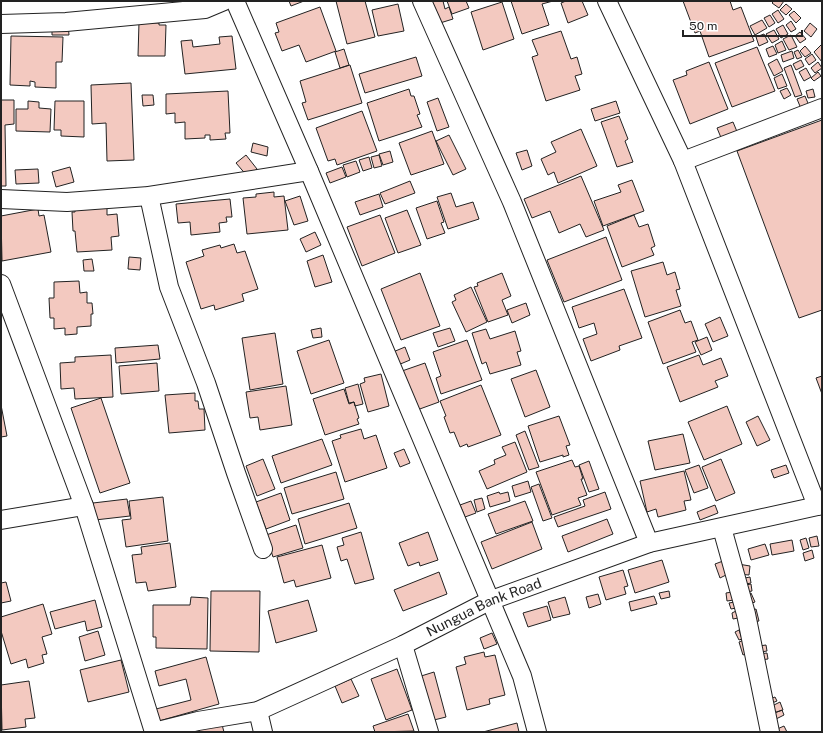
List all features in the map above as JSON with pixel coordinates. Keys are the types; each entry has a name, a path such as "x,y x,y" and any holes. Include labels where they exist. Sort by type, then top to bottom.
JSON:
{"street":[{"path":"1,24 66,22 205,9 224,1"},
{"path":"235,1 309,170 489,601 522,676 537,732"},
{"path":"422,1 512,202 649,543"},
{"path":"608,1 683,161 819,506"},
{"path":"683,161 822,108"},
{"path":"1,199 67,202 149,196 309,170"},
{"path":"149,196 170,287 206,383 263,549"},
{"path":"1,284 84,506 154,732"},
{"path":"1,520 84,506"},
{"name":"Nungua Bank Road","path":"154,732 198,721 258,711 403,645 489,601 649,543 819,506"},
{"path":"722,528 746,614 770,732"},
{"path":"403,645 429,732"},
{"path":"258,711 263,732"}],"building":[{"path":"289,1 304,1 291,6"},
{"path":"336,1 365,1 375,37 347,44"},
{"path":"432,1 443,1 445,9 449,7 453,19 440,23"},
{"path":"447,1 466,1 469,8 452,14"},
{"path":"511,1 553,1 542,4 549,25 522,34"},
{"path":"566,1 582,1 588,15 568,23 561,3"},
{"path":"683,1 730,1 733,10 741,7 754,41 709,57 700,31 695,33"},
{"path":"774,1 784,1 779,8 772,3"},
{"path":"502,2 514,39 483,50 471,12"},
{"path":"398,4 404,31 378,36 372,10"},
{"path":"786,4 792,9 786,15 780,10"},
{"path":"320,7 336,51 306,62 299,45 282,51 275,33 279,32 276,23"},
{"path":"778,10 784,19 778,23 772,14"},
{"path":"794,11 801,18 796,23 789,15"},
{"path":"770,15 775,23 769,27 764,18"},
{"path":"762,20 767,28 755,35 750,26"},
{"path":"791,21 796,29 791,32 786,25"},
{"path":"139,22 159,23 159,25 166,25 165,56 138,56"},
{"path":"52,23 68,23 69,35 52,35"},
{"path":"810,23 817,29 811,37 804,31"},
{"path":"783,25 788,34 781,38 776,29"},
{"path":"774,30 779,39 772,43 766,34"},
{"path":"561,31 571,59 577,57 582,74 575,76 580,90 546,101 532,57 538,55 532,40"},
{"path":"800,32 806,39 800,43 795,36"},
{"path":"764,34 768,42 759,46 756,37"},
{"path":"791,35 797,47 789,50 783,39"},
{"path":"11,36 63,37 62,62 56,62 56,88 35,87 35,82 30,81 30,86 10,85"},
{"path":"232,36 236,69 185,74 181,41 192,40 193,47 220,44 219,37"},
{"path":"782,41 786,50 778,53 775,45"},
{"path":"821,45 822,46 822,62 814,52"},
{"path":"773,46 777,54 769,57 766,49"},
{"path":"805,46 811,53 805,57 800,51"},
{"path":"757,47 775,91 732,107 715,63"},
{"path":"344,49 349,65 340,68 335,52"},
{"path":"798,50 802,57 797,59 794,52"},
{"path":"792,51 794,58 783,62 781,55"},
{"path":"812,54 816,60 809,65 805,59"},
{"path":"416,57 422,76 365,93 359,74"},
{"path":"777,59 783,71 774,76 768,64"},
{"path":"801,60 804,66 796,70 793,64"},
{"path":"709,62 728,109 690,124 673,80 687,75 686,71"},
{"path":"818,62 822,68 815,73 811,68"},
{"path":"350,65 362,103 308,120 302,103 306,102 300,81"},
{"path":"791,65 802,95 795,97 784,68"},
{"path":"806,68 811,77 804,81 799,72"},
{"path":"818,72 821,76 814,81 811,78"},
{"path":"782,74 787,86 778,89 774,78"},
{"path":"131,83 134,160 107,161 106,123 92,124 91,85"},
{"path":"787,88 791,95 784,99 780,91"},
{"path":"409,89 411,96 414,96 420,114 417,115 422,127 379,141 367,103"},
{"path":"813,89 815,97 808,98 806,91"},
{"path":"228,91 230,133 225,133 226,139 210,140 210,135 205,135 205,138 185,139 185,122 175,123 175,113 166,114 166,94"},
{"path":"142,95 153,95 154,105 143,106"},
{"path":"805,96 810,108 802,111 797,99"},
{"path":"438,98 449,127 437,131 427,102"},
{"path":"1,100 14,100 14,124 5,125 6,186 1,186"},
{"path":"28,101 39,102 39,108 51,109 50,132 16,131 16,109 28,109"},
{"path":"55,101 84,101 84,137 61,136 61,130 54,130"},
{"path":"616,101 620,113 595,121 591,109"},
{"path":"362,111 377,151 337,165 335,159 328,161 316,128"},
{"path":"619,116 628,139 625,141 633,162 617,167 601,122"},
{"path":"822,120 822,310 799,318 737,151"},
{"path":"733,122 738,134 722,140 717,128"},
{"path":"581,129 597,166 558,183 554,172 548,175 541,159 556,152 551,142"},
{"path":"432,131 444,164 411,175 399,143"},
{"path":"449,135 466,169 453,175 436,141"},
{"path":"253,143 268,147 267,156 251,152"},
{"path":"527,150 532,166 522,170 516,153"},
{"path":"390,151 393,162 383,165 379,154"},
{"path":"246,155 257,169 248,177 236,163"},
{"path":"379,155 382,166 374,168 371,157"},
{"path":"369,157 372,168 363,171 359,160"},
{"path":"356,161 360,172 347,177 343,165"},
{"path":"70,167 74,182 56,187 52,172"},
{"path":"342,167 346,177 330,183 326,173"},
{"path":"38,169 39,183 16,184 15,170"},
{"path":"581,176 604,230 586,237 580,224 559,233 550,211 532,218 524,199"},
{"path":"632,180 644,211 603,226 594,201 621,192 618,185"},
{"path":"410,181 415,193 385,204 380,193"},
{"path":"274,192 274,197 284,196 288,230 247,234 243,198 256,197 256,194"},
{"path":"451,193 456,207 473,202 479,219 448,229 437,197"},
{"path":"379,194 383,207 360,215 355,202"},
{"path":"300,196 308,221 294,225 285,201"},
{"path":"230,199 232,217 226,217 227,222 219,223 220,232 191,235 190,222 178,223 176,204"},
{"path":"437,201 444,222 441,223 445,233 427,239 416,208"},
{"path":"107,206 107,215 117,214 119,236 111,237 112,250 77,252 75,231 73,231 72,212 75,212 75,208"},
{"path":"38,209 39,216 44,215 51,252 2,261 1,216"},
{"path":"407,210 421,245 398,253 385,218"},
{"path":"380,215 395,253 362,266 347,227"},
{"path":"634,215 639,227 648,224 655,246 651,248 654,255 622,267 607,226"},
{"path":"315,232 321,245 306,252 300,239"},
{"path":"606,237 622,280 564,302 547,260"},
{"path":"234,244 237,253 245,251 258,289 242,294 244,301 215,310 214,305 201,309 186,262 204,256 202,250 220,245 221,248"},
{"path":"323,255 332,282 315,287 307,261"},
{"path":"129,257 141,258 140,270 128,269"},
{"path":"92,259 94,271 84,271 83,260"},
{"path":"663,262 667,275 675,272 680,289 676,290 681,306 645,317 631,271"},
{"path":"420,273 440,326 401,340 381,289"},
{"path":"502,273 511,296 502,300 508,315 488,322 474,287 478,286 477,283"},
{"path":"79,281 80,293 87,292 87,303 92,303 93,314 91,314 91,326 77,327 77,334 65,335 65,328 54,329 54,318 50,318 49,298 54,298 54,282"},
{"path":"471,287 487,322 466,332 452,302 456,300 454,295"},
{"path":"624,289 642,338 619,346 620,350 591,361 583,339 597,334 594,323 579,328 572,307"},
{"path":"526,303 530,315 512,323 507,310"},
{"path":"680,310 685,323 691,321 698,340 692,342 696,352 663,364 648,322"},
{"path":"720,317 728,336 713,342 705,324"},
{"path":"321,328 322,337 313,338 311,330"},
{"path":"450,328 455,341 438,347 433,333"},
{"path":"486,329 490,339 515,331 521,351 517,352 521,365 490,374 486,362 482,364 472,333"},
{"path":"275,333 283,384 250,390 242,338"},
{"path":"707,337 712,350 701,355 695,342"},
{"path":"329,340 344,383 311,394 297,351"},
{"path":"467,340 482,380 441,394 436,378 441,376 433,352"},
{"path":"158,345 160,359 116,363 115,348"},
{"path":"405,347 410,360 398,365 393,352"},
{"path":"111,355 113,397 75,399 74,388 61,389 60,363 75,362 75,357"},
{"path":"699,355 703,365 721,358 728,376 715,381 718,387 680,402 667,367"},
{"path":"157,363 159,391 121,394 119,366"},
{"path":"425,363 439,402 417,410 402,371"},
{"path":"536,370 550,407 525,417 511,379"},
{"path":"381,374 389,406 368,412 360,384 365,382 364,378"},
{"path":"822,376 822,394 816,378"},
{"path":"358,384 363,404 355,406 354,402 349,403 345,388"},
{"path":"481,385 501,435 468,447 467,444 460,447 454,432 450,433 444,417 446,416 440,401"},
{"path":"286,386 292,425 260,430 258,417 250,418 246,392"},
{"path":"344,389 349,404 354,402 359,418 357,419 359,424 325,435 313,399"},
{"path":"195,393 195,401 198,401 199,409 204,409 205,430 169,433 165,395"},
{"path":"101,398 130,483 100,493 71,408"},
{"path":"1,405 7,436 1,437"},
{"path":"727,406 742,444 704,460 688,422"},
{"path":"559,416 570,445 566,446 569,455 563,457 563,455 540,462 528,426"},
{"path":"758,416 770,440 757,446 746,422"},
{"path":"361,429 364,439 376,435 387,468 345,482 332,441 341,438 340,435"},
{"path":"525,431 539,467 529,470 516,435"},
{"path":"683,434 690,463 655,470 648,441"},
{"path":"322,439 332,465 281,483 272,456"},
{"path":"515,442 527,472 487,489 479,471 495,464 494,460 506,455 502,447"},
{"path":"404,449 410,463 400,467 394,453"},
{"path":"263,459 275,489 257,496 246,466"},
{"path":"721,459 735,493 716,501 702,467"},
{"path":"572,460 575,467 579,466 583,479 581,479 587,495 578,498 581,505 552,515 536,472"},
{"path":"589,461 599,489 589,492 579,465"},
{"path":"699,465 708,488 694,493 685,470"},
{"path":"786,465 789,473 774,478 771,470"},
{"path":"684,471 691,500 684,501 686,510 658,517 656,509 647,512 640,481"},
{"path":"336,472 344,499 292,514 284,488"},
{"path":"528,481 531,492 515,497 512,486"},
{"path":"539,484 552,518 543,521 531,487"},
{"path":"499,492 500,494 508,492 510,501 490,507 487,496"},
{"path":"605,492 611,509 558,527 554,517 585,506 583,500"},
{"path":"281,493 290,520 266,529 256,502"},
{"path":"163,497 168,541 126,547 122,520 131,519 129,501"},
{"path":"482,498 485,509 477,512 474,500"},
{"path":"127,499 130,516 95,520 93,503"},
{"path":"471,501 476,513 465,517 460,505"},
{"path":"525,501 533,521 496,534 488,514"},
{"path":"349,503 357,528 305,544 298,519"},
{"path":"715,505 718,513 700,520 697,512"},
{"path":"607,519 613,534 568,552 562,536"},
{"path":"532,522 542,549 492,569 481,542"},
{"path":"296,525 303,548 273,557 266,535"},
{"path":"361,532 374,579 355,584 347,559 341,561 337,547 344,545 342,538"},
{"path":"428,532 438,560 420,566 419,562 408,566 399,543"},
{"path":"817,536 819,546 811,547 809,538"},
{"path":"806,538 809,548 803,550 800,540"},
{"path":"792,540 794,551 772,555 770,544"},
{"path":"170,543 176,587 148,591 146,582 136,583 132,555 142,554 141,547"},
{"path":"765,544 769,555 751,560 748,549"},
{"path":"322,545 331,578 296,587 294,580 284,583 277,557"},
{"path":"812,550 814,558 805,561 803,553"},
{"path":"662,560 669,582 635,593 628,570"},
{"path":"723,561 728,574 720,578 715,564"},
{"path":"738,564 750,566 749,575 737,574"},
{"path":"623,570 628,586 624,587 626,594 606,600 599,577"},
{"path":"439,572 447,594 403,611 394,590"},
{"path":"750,577 751,583 741,585 740,579"},
{"path":"6,582 11,601 1,603 1,583"},
{"path":"751,584 752,591 742,593 741,586"},
{"path":"211,591 260,591 259,652 210,651"},
{"path":"669,591 670,597 661,599 659,593"},
{"path":"732,592 734,600 727,601 726,593"},
{"path":"751,593 755,602 746,605 743,597"},
{"path":"598,594 601,604 589,608 586,597"},
{"path":"654,596 657,604 631,611 629,602"},
{"path":"191,597 208,598 207,649 156,648 156,637 153,637 153,605 190,605"},
{"path":"565,597 570,614 553,618 548,602"},
{"path":"95,600 102,627 87,631 85,621 55,629 50,612"},
{"path":"308,600 317,631 276,643 268,611"},
{"path":"735,602 736,608 731,609 729,603"},
{"path":"43,604 52,634 42,637 47,654 42,655 44,663 28,668 26,659 11,664 1,631 1,617"},
{"path":"547,606 551,620 528,627 523,613"},
{"path":"756,609 759,621 753,622 750,611"},
{"path":"736,611 738,618 733,619 732,613"},
{"path":"739,630 742,639 739,640 735,632"},
{"path":"98,631 105,655 85,661 79,637"},
{"path":"492,633 497,644 484,649 480,638"},
{"path":"744,640 748,653 743,655 739,642"},
{"path":"766,645 767,651 761,652 759,646"},
{"path":"484,652 485,657 495,655 505,695 489,699 490,704 467,710 456,667 466,664 464,657"},
{"path":"767,653 768,659 760,660 759,654"},
{"path":"206,657 219,704 159,721 156,709 191,700 186,679 159,686 155,671"},
{"path":"121,660 129,692 88,702 80,670"},
{"path":"397,669 412,710 386,720 371,679"},
{"path":"434,672 446,717 430,721 418,677"},
{"path":"351,679 359,696 342,703 335,686"},
{"path":"29,681 35,718 25,719 26,727 2,730 1,685"},
{"path":"775,697 777,701 772,703 770,699"},
{"path":"780,702 783,710 774,713 772,706"},
{"path":"782,710 784,715 776,719 774,713"},
{"path":"408,714 414,731 375,732 373,726"},
{"path":"221,721 224,732 179,732"},
{"path":"517,723 519,732 483,732"},
{"path":"784,726 787,732 776,732 775,730"}]}
